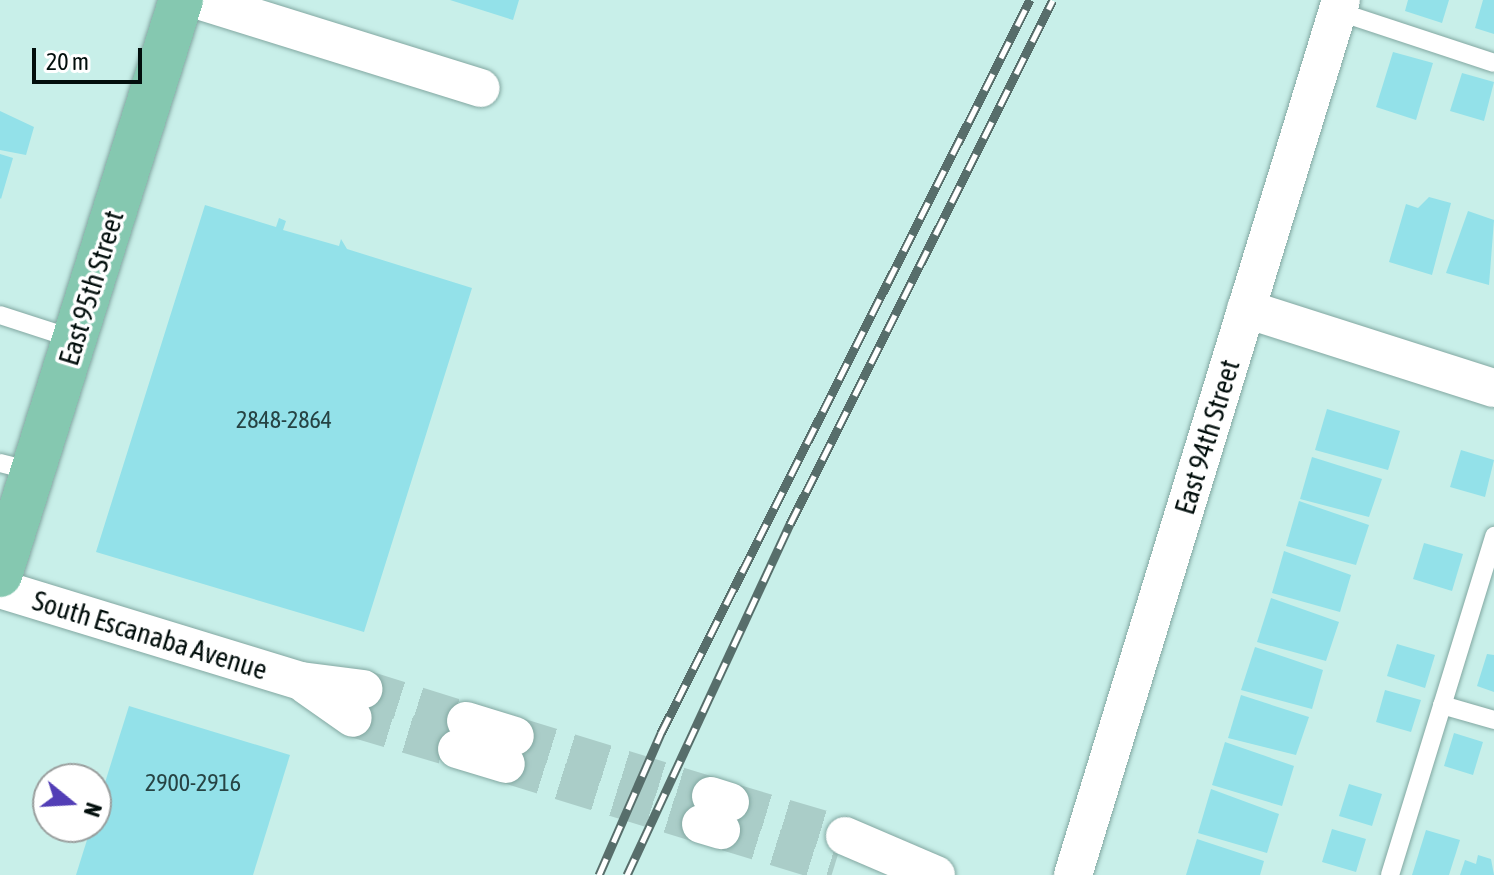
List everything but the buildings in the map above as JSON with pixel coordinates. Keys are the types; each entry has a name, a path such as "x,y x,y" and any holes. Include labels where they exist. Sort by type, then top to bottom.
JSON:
{"main road":[{"name":"East 95th Street","path":"0,575 16,467 74,339 181,0"}],"street":[{"path":"198,0 481,88"},
{"name":"East 94th Street","path":"1073,875 1339,6"},
{"path":"1246,309 1494,388"},
{"name":"South Escanaba Avenue","path":"0,589 301,681 358,704"},
{"path":"461,735 510,750"},
{"path":"840,851 936,875"}],"lane":[{"path":"1339,6 1494,63"},
{"path":"0,315 74,339"},
{"path":"1390,875 1494,536"},
{"path":"1442,705 1494,720"}],"tunnel":[{"path":"363,689 466,721"},
{"path":"353,718 457,749"},
{"path":"515,736 711,796"},
{"path":"506,764 701,824"},
{"path":"730,802 845,836"},
{"path":"721,830 835,865"}],"railway":[{"path":"599,875 661,733 1030,0"},
{"path":"627,875 790,524 1053,0"}]}
